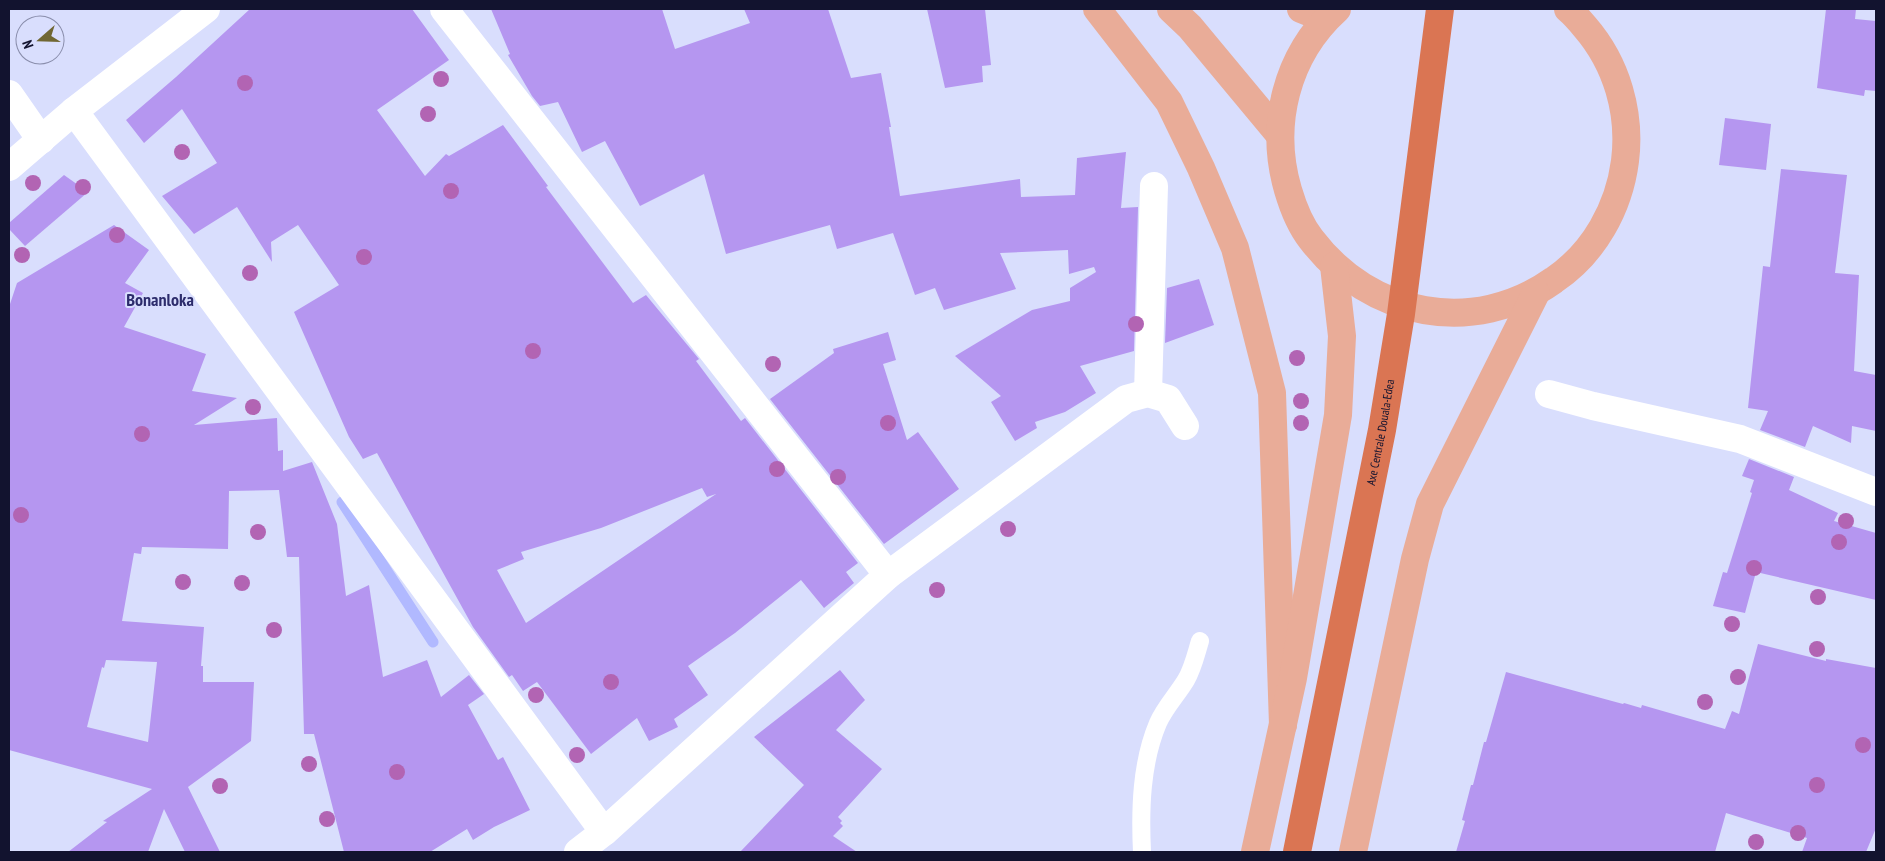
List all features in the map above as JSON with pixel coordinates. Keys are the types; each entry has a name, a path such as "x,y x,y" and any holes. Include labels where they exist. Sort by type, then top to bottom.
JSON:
{"highway":[{"name":"Axe Centrale Douala-Edea","path":"1297,852 1382,430 1401,314 1440,9"}],"main road":[{"path":"1098,9 1169,102 1201,168 1235,248 1272,393 1283,725"},
{"path":"1170,9 1190,27 1279,134"},
{"path":"1301,9 1331,14 1307,44 1292,72 1283,103 1279,134 1282,171 1292,206 1310,238 1334,266 1363,288 1396,304 1431,312 1467,313 1503,306 1536,293 1566,272 1591,245 1611,214 1622,180 1627,144 1624,107 1613,72 1596,40 1585,9"},
{"path":"1568,9 1596,40"},
{"path":"1255,852 1293,678 1338,415 1342,336 1334,266"},
{"path":"1354,852 1415,559 1430,504 1536,293"}],"street":[{"path":"9,167 74,111 206,9"},
{"path":"444,9 888,575"},
{"path":"9,94 41,140"},
{"path":"74,111 604,832"},
{"path":"1148,393 1154,186"},
{"path":"578,852 604,832 888,575 1126,399 1148,393 1168,399 1185,426"},
{"path":"1549,394 1593,406 1740,439 1876,492"}],"lane":[{"path":"1142,852 1142,798 1151,748 1159,722 1186,680 1195,661 1200,640"}],"building":[{"path":"250,9 412,9 449,60 377,110 425,176 446,154 449,156 503,125 548,186 546,187 633,303 646,295 699,359 696,361 741,421 745,418 858,563 846,572 854,583 824,608 801,580 735,633 688,666 708,695 674,719 678,727 649,741 637,718 591,754 537,682 523,691 512,675 509,677 473,627 377,453 363,459 349,437 294,312 339,285 298,225 271,242 272,262 237,207 194,234 162,196 217,163 182,109 144,143 126,120","holes":["702,488 707,497 716,494 526,623 497,570 524,559 521,552 601,528"]},
{"path":"491,9 662,9 675,49 750,23 744,9 828,9 851,78 881,73 891,127 889,127 900,196 1020,179 1021,197 1075,195 1077,158 1126,152 1121,208 1138,207 1134,351 1080,366 1096,393 1065,412 1035,422 1037,428 1015,441 991,402 1001,396 955,356 1032,310 1070,301 1070,288 1096,272 1094,267 1069,274 1068,250 1000,253 1016,289 944,310 935,288 915,295 893,233 837,249 830,225 726,254 704,174 640,206 605,141 582,152 558,102 540,106 532,96 508,55 510,54"},
{"path":"927,9 985,9 991,65 982,66 983,82 945,88"},
{"path":"1826,9 1856,9 1855,19 1876,21 1876,91 1865,90 1864,96 1817,88"},
{"path":"1725,118 1771,124 1766,170 1719,165"},
{"path":"1781,169 1847,175 1835,273 1859,275 1854,371 1876,375 1876,431 1852,426 1851,443 1813,426 1805,447 1760,430 1768,411 1748,408 1763,266 1770,267"},
{"path":"64,175 88,192 25,246 9,229 9,223"},
{"path":"114,225 149,250 125,283 143,293 124,327 206,354 192,391 237,398 194,425 277,418 278,451 283,450 283,471 312,462 337,524 346,596 369,585 383,677 427,660 441,697 469,675 484,694 468,705 498,760 503,757 530,810 494,827 473,840 467,829 430,852 344,852 314,734 304,734 299,557 287,557 279,490 229,491 228,549 142,547 141,554 134,553 122,621 204,627 201,666 203,666 203,682 254,682 251,741 188,787 220,852 185,852 164,809 148,852 68,852 107,822 103,821 152,789 9,750 9,307 17,283","holes":["106,660 157,662 148,742 87,727 102,667 104,668"]},
{"path":"1199,279 1214,325 1165,343 1167,288"},
{"path":"888,332 896,360 883,364 907,440 918,432 959,489 884,544 770,399 834,353 833,349"},
{"path":"1749,459 1794,477 1789,490 1838,513 1834,521 1876,533 1876,600 1756,572 1745,613 1713,606 1723,572 1727,573 1752,493 1750,492 1754,480 1742,476"},
{"path":"1758,644 1826,661 1826,659 1876,668 1876,828 1866,852 1802,852 1807,838 1726,813 1715,852 1456,852 1465,821 1462,820 1471,785 1473,785 1506,672 1623,704 1641,708 1642,705 1725,729 1732,711 1739,714"},
{"path":"840,670 865,700 836,730 882,769 838,817 842,821 840,823 843,826 833,836 857,852 740,852 804,785 754,737"}],"waterway":[{"path":"342,502 433,642"}],"district":[{"name":"Bonanloka","path":"160,300"}]}
